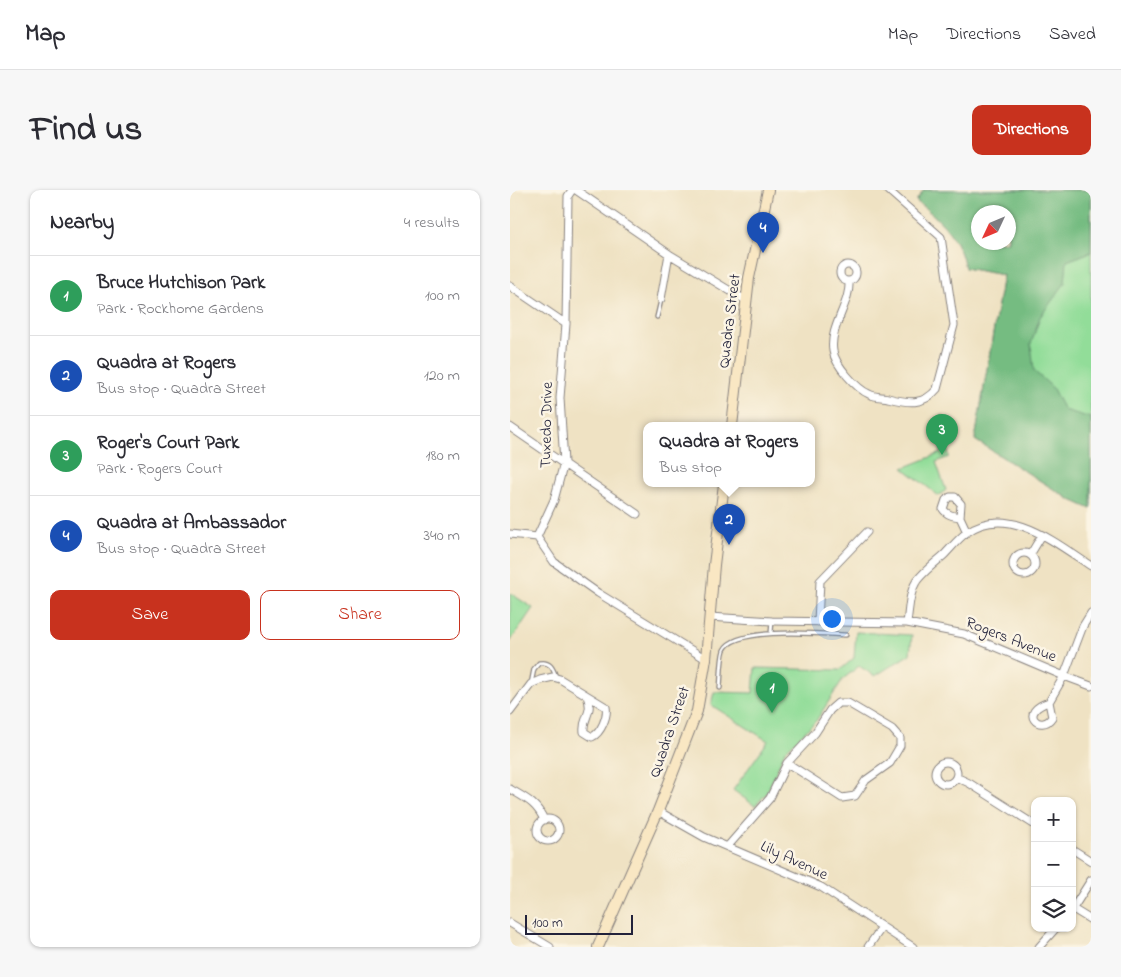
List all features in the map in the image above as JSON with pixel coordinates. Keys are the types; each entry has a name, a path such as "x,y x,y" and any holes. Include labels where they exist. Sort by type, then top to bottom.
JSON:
{"main road":[{"name":"Quadra Street","path":"732,422 749,278 768,190"},
{"name":"Quadra Street","path":"598,947 658,811 697,710 706,659 724,487"}],"street":[{"name":"Tuxedo Drive","path":"537,537 554,500 564,463 560,398 566,324 568,196 572,190"},
{"path":"576,190 669,254 747,301"},
{"path":"849,281 850,288 840,313 833,344 833,352 838,365 869,394 905,402 917,402 930,397 937,389 954,325 942,237 888,190"},
{"path":"661,299 669,254"},
{"path":"510,286 566,324"},
{"path":"510,427 637,514"},
{"path":"960,518 967,532"},
{"path":"907,623 910,602 916,582 967,532 989,524 1016,524 1042,535 1091,566"},
{"path":"818,622 820,581 867,532"},
{"path":"510,534 537,537 554,562 598,594 706,659"},
{"path":"1030,555 1042,535"},
{"path":"1049,702 1064,676 1083,626 1091,613"},
{"name":"Rogers Avenue","path":"709,617 772,622 907,623 964,634 1091,686"},
{"path":"510,712 531,684 546,678 556,677 603,704 607,712 599,733 592,737 584,732 590,708 587,696"},
{"path":"728,846 770,798 787,763 815,733 830,710 838,703 848,703 892,730 900,738 900,746 890,763 866,780 855,796 842,798 787,763"},
{"path":"956,777 969,783 1031,822"},
{"path":"510,789 534,802 544,820"},
{"name":"Lily Avenue","path":"658,811 704,837 821,887 913,947"},
{"path":"1076,852 1091,861"},
{"path":"1076,905 1091,880"},
{"path":"1076,912 1091,920"},
{"path":"510,923 550,947"},
{"path":"868,947 882,927"},
{"path":"1039,947 1052,932"}],"lane":[{"path":"657,316 661,299"},
{"path":"771,633 772,622"},
{"path":"720,688 724,650 730,643 743,637 771,633 846,635"},
{"path":"531,684 534,669 539,663 546,662 549,664 554,670 556,677"}],"green space":[{"path":"924,190 1091,190 1091,509 1071,500 975,440 1003,275 965,268 953,238 933,215 916,201"},
{"path":"924,190 1091,190 1091,252 1067,261 1065,283 1040,317 1031,344 1034,371 1052,387 1064,410 1091,418 1091,509 1071,500 975,440 1003,275 965,268 953,238 933,215 916,201"},
{"path":"943,415 949,457 936,462 946,490 939,496 903,468 941,453 937,419"},
{"path":"510,593 533,608 510,642"},
{"path":"856,632 912,635 910,654 875,676 859,666 843,679 816,721 785,751 767,793 755,806 733,790 768,741 711,705 714,692 753,693 755,668 840,670 854,658"}],"place":[{"name":"Quadra at Ambassador","path":"763,253"},
{"name":"Roger's Court Park","path":"942,455"},
{"name":"Quadra at Rogers","path":"729,545"},
{"name":"Bruce Hutchison Park","path":"772,713"}]}
